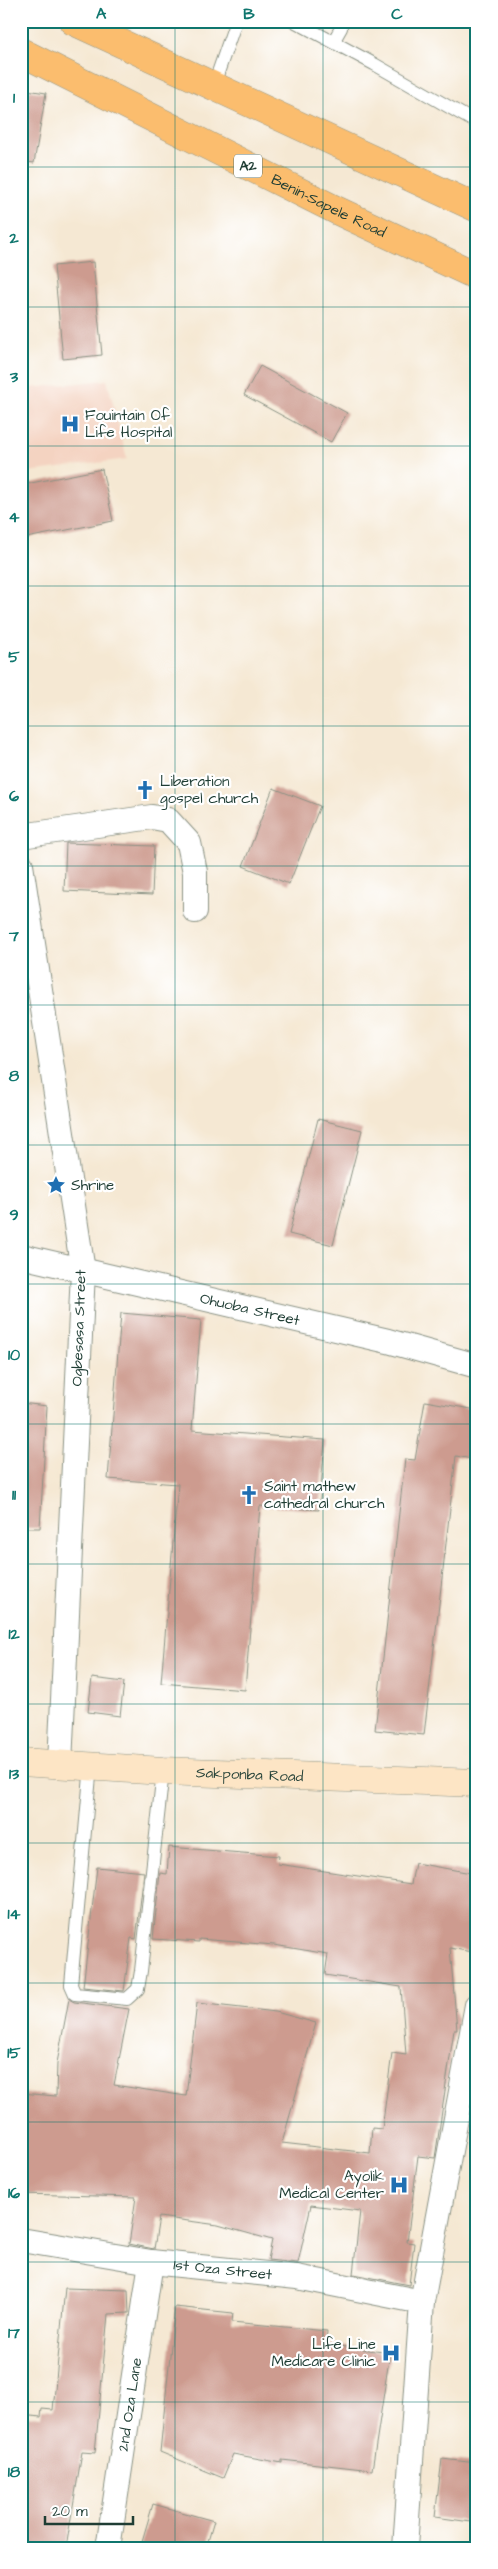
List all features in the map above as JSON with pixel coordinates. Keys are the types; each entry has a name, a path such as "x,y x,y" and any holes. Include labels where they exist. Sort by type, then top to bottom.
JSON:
{"highway":[{"path":"73,21 477,208"},
{"name":"Benin-Sapele Road","path":"21,52 338,211 477,276"}],"main road":[{"name":"Sakponba Road","path":"21,1762 163,1771 477,1783"}],"street":[{"path":"21,836 152,817 168,820 189,844 195,872 195,911"},
{"name":"Ogbesasa Street","path":"21,865 83,1271 60,1764"},
{"name":"Ohuoba Street","path":"21,1256 388,1341 477,1366"},
{"path":"405,2548 422,2302 477,2005"},
{"name":"1st Oza Street","path":"21,2240 150,2262 297,2277 422,2302"},
{"name":"2nd Oza Lane","path":"108,2548 150,2262"}],"lane":[{"path":"213,87 236,21"},
{"path":"294,21 477,123"},
{"path":"333,42 341,28 340,21"},
{"path":"91,1765 71,1985 74,1994 127,1999 138,1989 141,1971 163,1771"}],"shaded area":[{"name":"Fouintain Of Life Hospital","path":"107,380 127,459 21,473 21,389"}],"building":[{"path":"21,89 46,93 34,163 21,161"},
{"path":"93,262 102,355 63,359 54,266"},
{"path":"260,366 347,413 331,442 244,395"},
{"path":"102,469 113,521 21,539 21,485"},
{"path":"273,788 320,806 289,884 243,866"},
{"path":"66,843 154,846 152,895 64,891"},
{"path":"318,1119 362,1130 333,1245 289,1234"},
{"name":"Saint mathew cathedral church","path":"121,1313 201,1320 192,1430 325,1440 319,1510 260,1506 245,1690 161,1683 178,1484 108,1479"},
{"path":"425,1401 477,1410 477,1460 456,1456 424,1735 375,1730 405,1459 415,1460"},
{"path":"21,1403 47,1406 40,1528 21,1528"},
{"path":"92,1678 124,1682 120,1716 88,1712"},
{"path":"169,1847 279,1856 278,1864 411,1884 415,1863 477,1874 477,1953 450,1948 457,2030 454,2030 435,2158 418,2156 407,2242 414,2243 409,2285 353,2274 360,2211 311,2205 298,2263 268,2260 272,2240 218,2225 159,2217 154,2249 129,2244 136,2197 21,2194 21,2093 56,2096 57,2063 69,1999 74,2002 129,2009 114,2085 186,2096 197,2003 276,2012 316,2023 282,2143 370,2153 372,2128 382,2129 392,2053 406,2055 401,1987 325,1975 328,1954 274,1945 199,1939 199,1942 153,1939 160,1873 167,1874"},
{"path":"97,1867 144,1872 136,1939 131,1938 124,1991 83,1987"},
{"path":"65,2288 128,2290 129,2313 108,2314 95,2453 82,2452 66,2548 21,2548 21,2415 41,2417 42,2409 53,2410"},
{"path":"175,2307 233,2313 232,2322 327,2331 326,2344 390,2353 372,2470 282,2460 282,2463 233,2454 223,2478 160,2452"},
{"path":"442,2459 477,2463 471,2522 435,2517"},
{"path":"153,2504 214,2521 206,2548 140,2548"}],"place":[{"name":"Fouintain Of Life Hospital","path":"70,424"},
{"name":"Liberation gospel church","path":"145,790"},
{"name":"Shrine","path":"56,1185"},
{"name":"Saint mathew cathedral church","path":"249,1495"},
{"name":"Ayolik Medical Center","path":"399,2185"},
{"name":"Life Line Medicare Clinic","path":"391,2353"}]}
